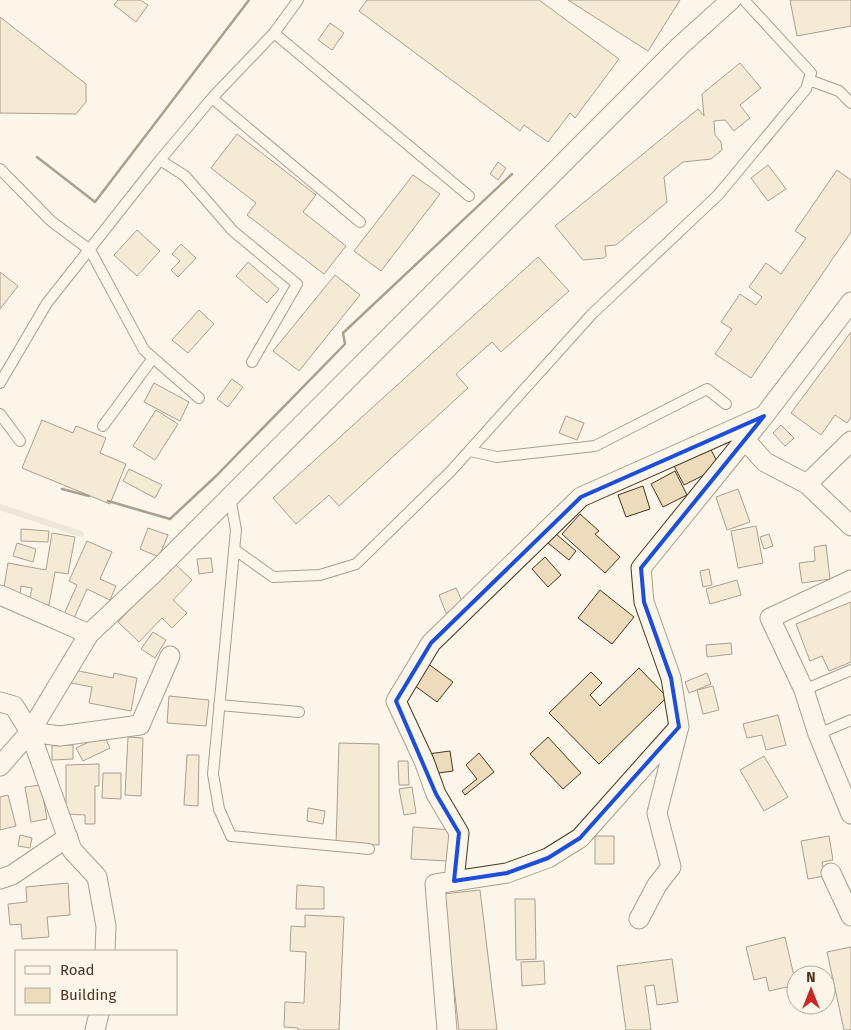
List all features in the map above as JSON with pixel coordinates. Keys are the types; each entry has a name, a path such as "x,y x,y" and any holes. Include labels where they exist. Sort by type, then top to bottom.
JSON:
{"street":[{"path":"0,766 30,732 90,634 230,497 680,46 730,0"},
{"path":"639,919 657,885 671,867 657,813 679,727 671,678 644,602 641,568 764,416 851,302"},
{"path":"454,881 460,832 436,794 424,761 396,701 431,643 581,497 764,416"},
{"path":"744,440 765,462 807,484 851,526"},
{"path":"807,484 851,441"},
{"path":"851,580 770,618 804,690 818,734 851,814"},
{"path":"0,595 90,634"},
{"path":"30,732 60,736 140,724 170,656"},
{"path":"0,702 14,706 30,732 72,850 97,877 106,926 105,950"},
{"path":"447,1030 435,884 507,873 548,858 580,838 679,727"},
{"path":"0,879 12,875 68,837"},
{"path":"831,873 851,916"},
{"path":"94,1030 99,1015"}],"lane":[{"path":"0,383 48,303 160,160 212,98 274,33 298,0"},
{"path":"234,549 273,577 320,575 356,564 470,451 592,314 718,195 806,90 811,73 744,0"},
{"path":"274,33 469,196"},
{"path":"809,80 839,91 851,103"},
{"path":"212,98 360,222"},
{"path":"160,160 185,176 234,231 297,284 252,362"},
{"path":"0,169 51,221 90,250 144,350 199,398"},
{"path":"103,426 153,358"},
{"path":"470,451 497,457 595,446 706,389 726,404"},
{"path":"0,414 20,441"},
{"path":"230,497 236,530 213,774 219,809 230,836 369,849"},
{"path":"804,690 851,670"},
{"path":"219,705 298,712"},
{"path":"818,734 851,720"}],"highlighted area":[{"path":"764,416 641,568 644,602 671,678 679,727 580,838 548,858 507,873 454,881 459,833 436,794 396,701 431,643 581,497"}],"building":[{"path":"118,0 140,0 148,5 136,22 114,5"},
{"path":"367,0 539,0 619,59 575,118 570,113 548,142 524,125 520,131 359,11"},
{"path":"568,0 680,0 648,51"},
{"path":"790,0 851,0 851,26 797,36"},
{"path":"0,17 86,84 86,102 76,114 0,113"},
{"path":"330,23 344,33 332,50 318,40"},
{"path":"740,63 761,88 740,105 750,118 734,131 725,120 714,121 715,135 721,142 722,150 711,159 683,162 664,177 667,202 616,245 605,246 606,256 604,258 583,260 555,226 698,109 704,116 702,94"},
{"path":"237,134 316,195 303,212 346,246 324,274 247,215 256,203 211,168"},
{"path":"498,162 506,168 498,180 490,174"},
{"path":"768,165 786,189 768,201 751,178"},
{"path":"837,170 851,180 851,232 751,378 715,354 732,329 721,322 740,294 756,305 762,297 749,287 766,263 781,274 806,238 795,231"},
{"path":"413,175 440,194 381,271 354,251"},
{"path":"137,230 160,251 137,276 114,255"},
{"path":"181,244 196,258 178,277 171,270 180,261 172,254"},
{"path":"538,257 569,291 501,352 492,342 456,374 468,388 339,506 329,495 296,524 273,498"},
{"path":"248,262 279,289 267,303 236,276"},
{"path":"0,272 18,286 0,309"},
{"path":"335,275 360,295 299,371 273,351"},
{"path":"199,310 214,324 188,353 172,340"},
{"path":"851,332 851,417 847,423 835,415 821,435 791,413"},
{"path":"232,379 243,387 228,407 217,399"},
{"path":"154,383 189,402 180,421 144,402"},
{"path":"156,410 178,424 155,460 133,446"},
{"path":"566,416 584,423 577,440 559,433"},
{"path":"42,420 73,433 76,426 106,438 100,453 126,464 110,504 22,468"},
{"path":"781,425 794,438 785,446 773,433"},
{"path":"710,448 720,467 684,485 674,466"},
{"path":"129,469 162,485 155,498 123,481"},
{"path":"675,471 687,495 663,507 651,484"},
{"path":"643,486 650,509 626,517 618,495"},
{"path":"738,489 750,522 727,530 716,497"},
{"path":"580,514 599,531 595,534 620,557 605,573 562,534"},
{"path":"756,526 763,563 738,568 731,531"},
{"path":"148,528 168,535 159,557 140,549"},
{"path":"21,529 49,531 48,542 21,541"},
{"path":"52,533 75,537 68,574 55,572 49,605 29,602 32,588 21,586 20,595 3,593 8,563 46,570"},
{"path":"556,534 576,551 569,560 548,543"},
{"path":"769,534 773,546 764,549 760,537"},
{"path":"87,541 112,552 100,579 116,586 110,600 87,589 71,625 61,621 77,585 69,581"},
{"path":"17,543 36,549 33,562 13,556"},
{"path":"826,545 830,579 802,583 799,563 815,561 814,547"},
{"path":"545,557 561,575 548,587 532,569"},
{"path":"211,558 213,572 199,574 197,559"},
{"path":"174,563 192,580 173,600 187,613 172,628 162,618 139,642 118,622"},
{"path":"709,569 712,585 703,587 700,571"},
{"path":"737,580 741,595 710,604 706,589"},
{"path":"456,588 464,605 446,613 439,595"},
{"path":"600,590 634,617 612,644 578,618"},
{"path":"851,602 851,662 829,671 822,656 810,661 796,624"},
{"path":"153,632 166,640 155,658 141,649"},
{"path":"731,643 732,654 707,657 706,645"},
{"path":"427,663 453,682 437,702 411,683"},
{"path":"639,668 667,697 599,764 549,713 591,672 602,683 590,695 600,706"},
{"path":"74,670 113,678 114,673 137,678 131,711 89,703 92,687 71,683"},
{"path":"707,673 711,684 689,693 685,682"},
{"path":"713,686 719,710 703,714 697,690"},
{"path":"169,696 209,700 206,726 167,723"},
{"path":"778,715 786,745 766,750 762,735 747,738 743,724"},
{"path":"104,735 110,748 83,761 76,748"},
{"path":"128,737 143,738 141,796 125,795"},
{"path":"548,737 581,773 563,789 530,754"},
{"path":"339,743 379,744 379,845 336,844"},
{"path":"73,745 73,759 52,760 52,746"},
{"path":"450,751 453,771 431,774 428,754"},
{"path":"479,753 494,772 465,795 462,791 477,779 466,765"},
{"path":"187,755 199,755 198,806 184,805"},
{"path":"764,756 788,797 764,811 740,770"},
{"path":"398,761 408,761 409,785 399,785"},
{"path":"99,764 99,786 95,786 95,824 85,824 85,815 66,814 66,765"},
{"path":"103,773 121,773 121,799 102,798"},
{"path":"41,785 47,819 31,822 25,787"},
{"path":"412,787 416,813 404,815 399,789"},
{"path":"8,795 16,826 0,830 0,797"},
{"path":"308,808 325,811 323,824 307,821"},
{"path":"413,827 451,830 448,861 411,859"},
{"path":"20,835 32,838 30,848 18,846"},
{"path":"595,836 614,836 614,864 595,864"},
{"path":"829,836 833,860 822,862 825,876 808,879 801,841"},
{"path":"68,883 70,915 47,917 49,937 22,939 21,924 10,925 8,904 27,902 26,887"},
{"path":"297,885 324,887 324,909 296,909"},
{"path":"480,890 497,1030 459,1030 443,894"},
{"path":"515,899 535,899 536,959 516,960"},
{"path":"305,915 344,917 339,1030 298,1030 298,1028 284,1027 285,1002 304,1003 306,952 290,951 291,926 305,927"},
{"path":"785,937 791,965 786,965 786,987 769,991 766,977 754,980 746,947"},
{"path":"851,947 851,1030 844,1030 836,993 836,965 830,965 827,952"},
{"path":"672,959 678,1002 657,1005 654,985 645,986 651,1030 626,1030 617,966"},
{"path":"544,961 545,984 522,986 521,962"}],"waterway":[{"path":"0,507 81,534"}],"wall":[{"path":"37,157 95,202 249,0"},
{"path":"108,501 170,519 216,476 345,344 343,333 512,174"},
{"path":"62,489 89,496"}]}
